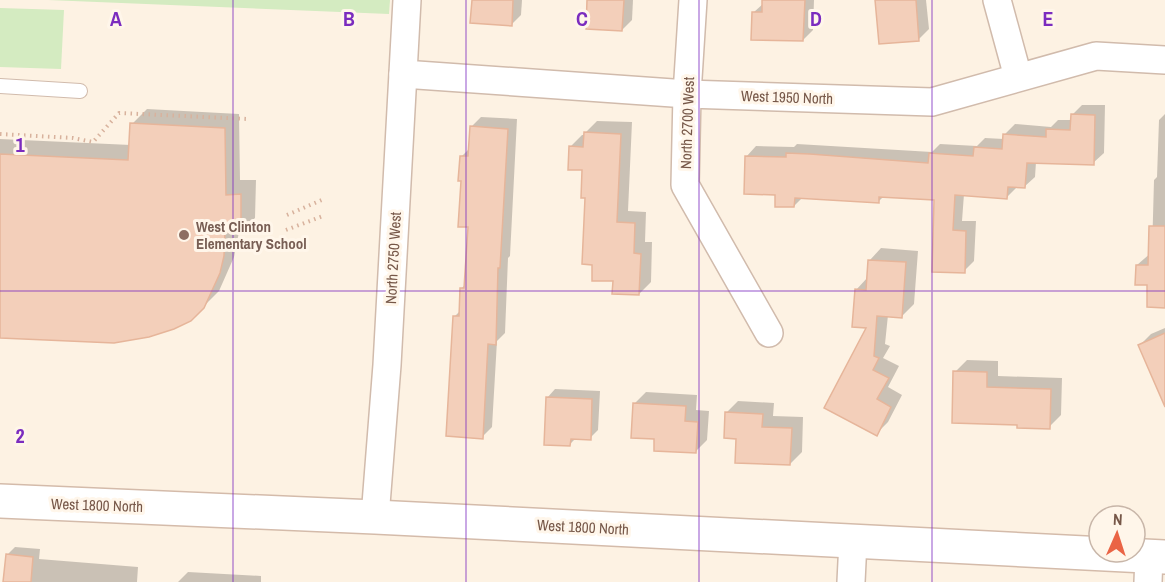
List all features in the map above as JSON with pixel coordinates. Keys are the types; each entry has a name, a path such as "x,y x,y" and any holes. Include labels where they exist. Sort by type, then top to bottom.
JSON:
{"main road":[{"name":"West 1800 North","path":"0,501 853,541 1154,565"}],"street":[{"name":"North 2750 West","path":"375,517 387,365 407,0"},
{"name":"North 2700 West","path":"693,0 687,94 685,185 769,333"},
{"path":"997,0 1018,77"},
{"name":"West 1950 North","path":"403,74 687,94 932,102 1096,56 1165,60"},
{"path":"851,582 853,541"}],"lane":[{"path":"0,86 80,91"}],"path":[{"path":"0,134 73,138 93,142 119,113 248,119"},
{"path":"287,214 324,199"},
{"path":"286,230 323,216"}],"green space":[{"path":"48,0 390,0 389,14"},
{"path":"0,8 64,10 61,69 0,67"}],"building":[{"path":"472,0 513,0 512,26 470,23"},
{"path":"587,0 624,0 622,31 586,29"},
{"path":"762,0 805,0 803,41 751,40 752,12 762,12"},
{"path":"875,0 916,0 919,41 879,44"},
{"path":"1071,114 1095,115 1094,165 1027,163 1025,188 1008,187 1007,199 955,195 953,230 966,231 965,273 932,272 934,200 879,197 879,203 795,198 794,207 775,207 775,195 744,194 745,156 786,157 786,153 928,163 929,153 973,156 974,147 1002,149 1003,134 1046,137 1046,129 1070,130"},
{"path":"130,123 225,128 226,195 241,194 241,234 225,232 224,256 220,273 204,308 191,321 174,329 149,337 114,343 0,338 0,154 128,160"},
{"path":"470,126 508,129 500,268 498,268 496,345 488,344 483,439 446,436 453,316 459,316 460,288 464,288 468,227 458,227 461,181 458,181 460,156 468,156"},
{"path":"584,132 621,134 617,222 635,223 634,253 641,254 639,295 612,294 613,281 592,281 592,265 582,264 585,198 581,198 582,170 568,170 569,146 583,147"},
{"path":"1149,226 1165,226 1165,308 1147,307 1147,285 1135,285 1136,265 1148,265"},
{"path":"868,260 906,262 902,318 877,316 874,356 879,358 873,370 889,378 877,399 891,407 877,436 824,408 866,328 852,327 855,289 866,290"},
{"path":"1165,333 1165,407 1138,345"},
{"path":"953,371 987,372 987,387 1051,389 1050,429 1017,428 1017,425 952,423"},
{"path":"546,397 592,399 591,440 571,439 570,446 544,445"},
{"path":"633,403 686,406 685,421 698,422 696,453 654,451 654,439 631,438"},
{"path":"725,412 763,414 762,427 792,428 790,465 735,463 736,439 724,438"},
{"path":"6,554 33,557 31,582 3,582"}],"place":[{"name":"West Clinton Elementary School","path":"184,235"}]}
